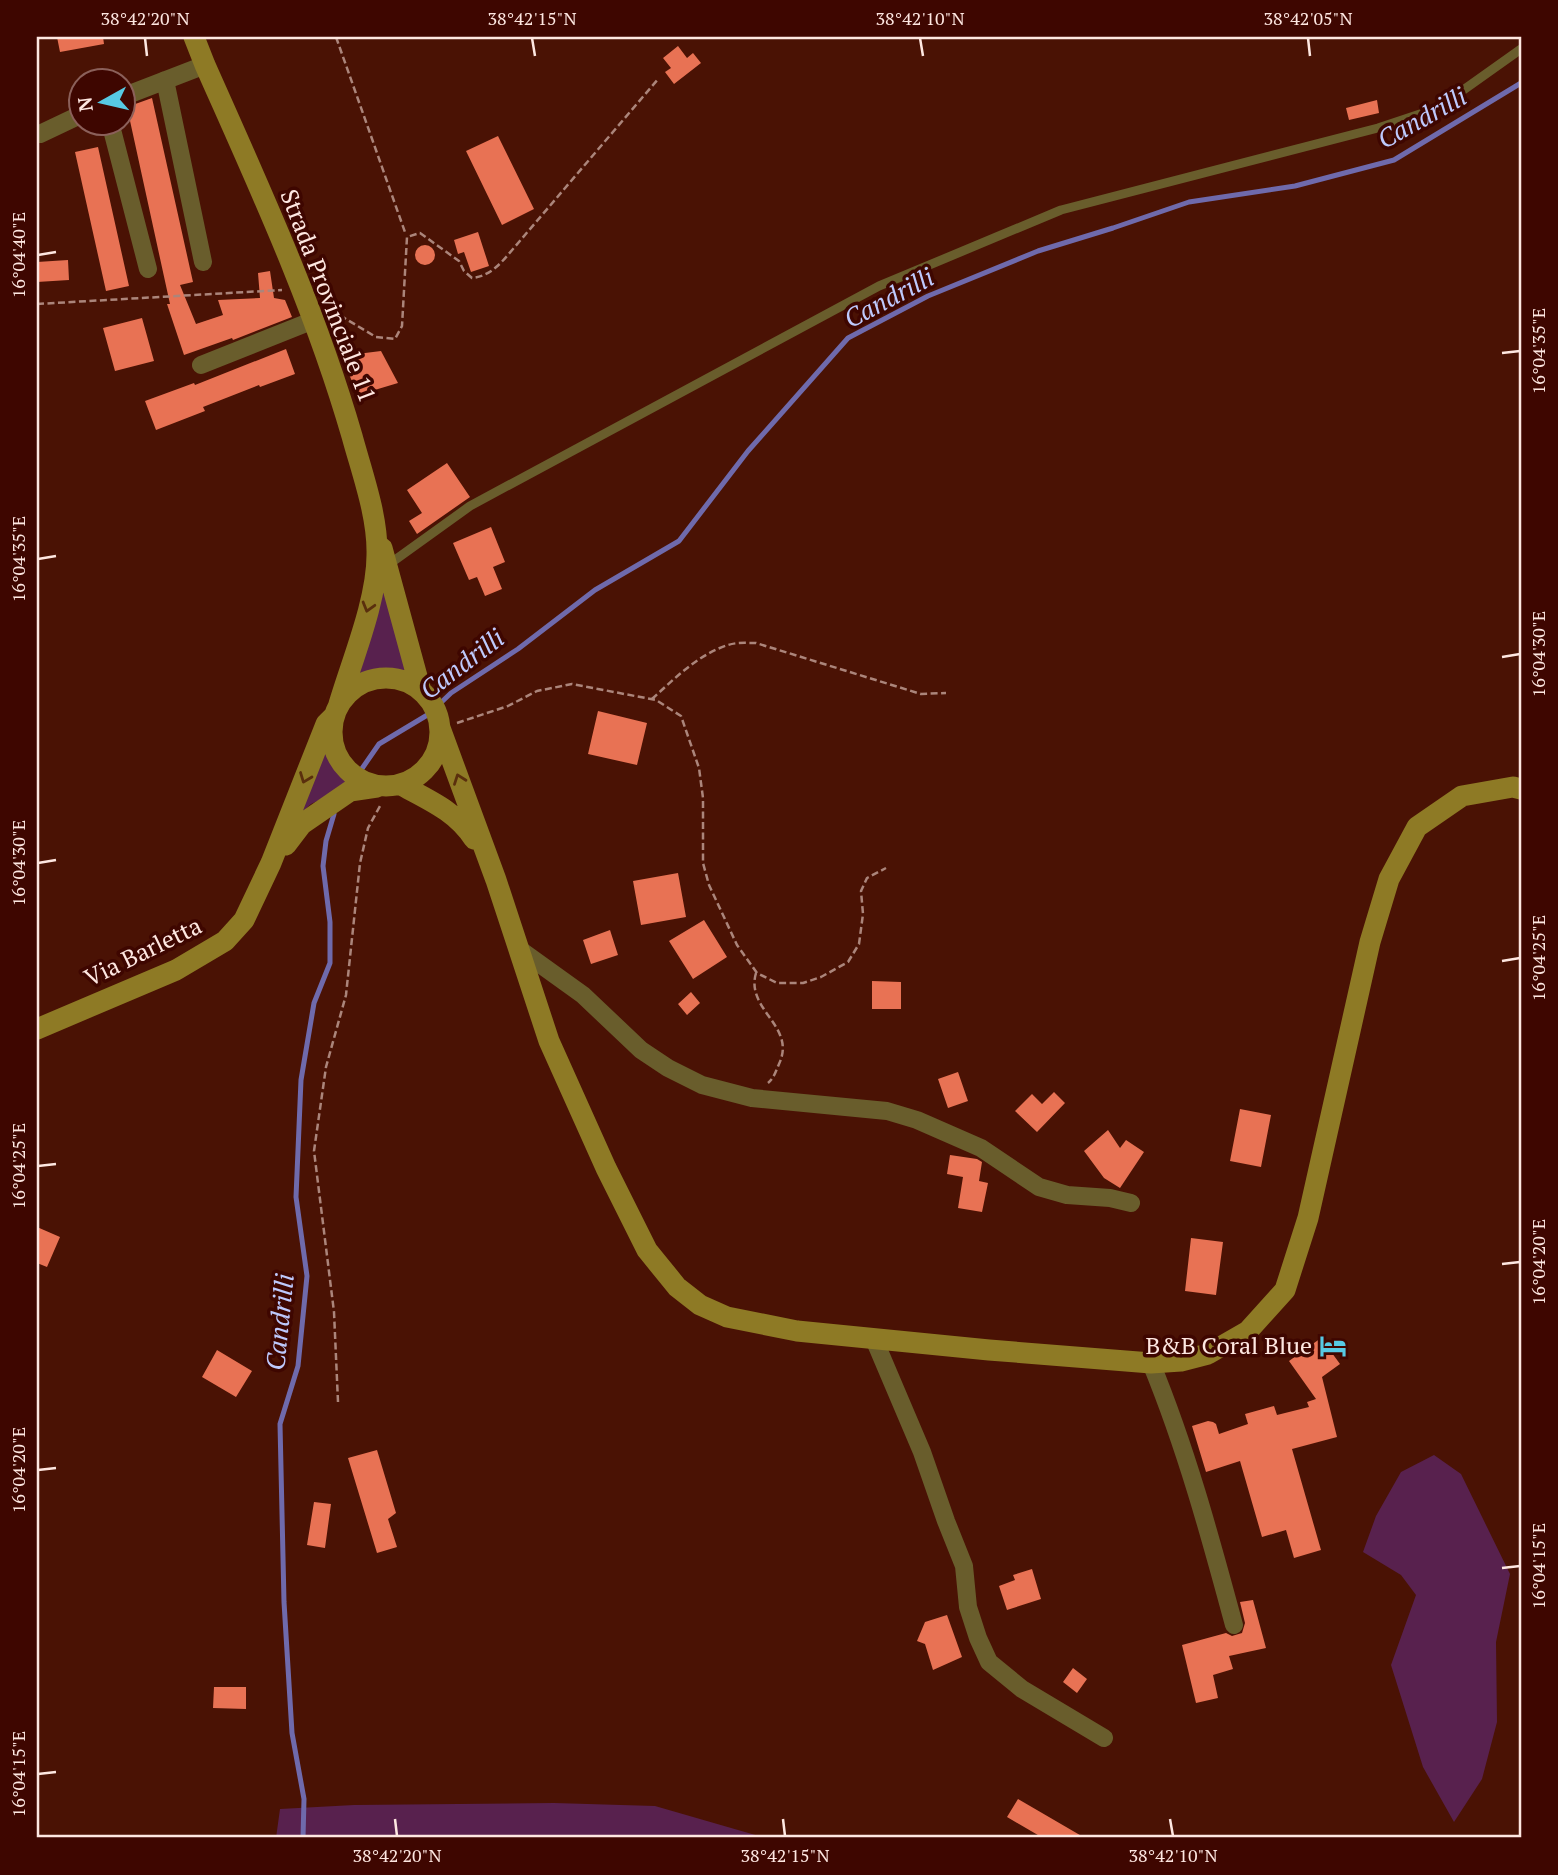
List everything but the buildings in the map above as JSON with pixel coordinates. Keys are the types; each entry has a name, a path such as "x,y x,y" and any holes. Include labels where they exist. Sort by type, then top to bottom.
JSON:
{"street":[{"name":"Strada Provinciale 11","path":"194,37 304,293 332,367 372,516 377,554 374,585 336,710 331,735 335,754 345,769 360,781 390,786 438,804 464,823 493,873"},
{"path":"136,91 205,65"},
{"path":"165,80 203,262"},
{"path":"40,134 66,122"},
{"path":"114,136 148,270"},
{"path":"201,365 314,320"},
{"path":"372,516 433,708 493,873 549,1041 606,1168 647,1250 677,1287 701,1305 727,1317 797,1331 1151,1363 1181,1361 1209,1354 1248,1331 1285,1290 1308,1218 1370,942 1389,878 1417,827 1462,796 1513,787 1521,789"},
{"name":"Strada Provinciale 11","path":"271,863 326,724 351,690 368,681 386,677 405,681 433,708"},
{"path":"271,863 302,824 350,791 390,786 418,777 431,764 439,747 433,708"},
{"name":"Via Barletta","path":"37,1028 176,970 225,941 244,920 271,863"},
{"path":"519,949 583,995 641,1050 668,1068 702,1085 748,1097 887,1111 917,1120 981,1148 1039,1187 1067,1195 1110,1198 1130,1203"},
{"path":"874,1339 922,1452 964,1566 968,1607 989,1662 1023,1689 1104,1738"},
{"path":"1151,1363 1175,1420 1234,1625"}],"lane":[{"path":"388,565 470,506 879,286 1061,210 1378,128 1438,108 1521,49"}],"path":[{"path":"37,304 304,293 376,337 395,339 402,326 407,236 336,37"},
{"path":"407,236 420,233 459,261 464,271 472,278 485,277 513,249 659,78"},
{"path":"652,699 679,675 710,654 730,644 756,643 921,694 946,693"},
{"path":"433,708 508,706 537,691 572,684 652,699 681,716 699,768 704,798 703,863 709,885 737,945 757,973 777,983 803,983 848,962 859,944 863,914 861,891 867,878 886,868"},
{"path":"338,1402 334,1312 314,1151 326,1067 346,995 360,863 368,828 390,786"},
{"path":"748,1097 772,1080 783,1057 783,1036 759,1002 753,984 757,973"}],"shaded area":[{"path":"386,574 411,675 390,671 356,680"},
{"path":"326,739 335,769 351,785 311,804 291,822"},
{"path":"1434,1455 1461,1474 1510,1574 1496,1642 1497,1722 1482,1779 1454,1822 1423,1767 1391,1665 1416,1595 1401,1575 1363,1552 1376,1516 1401,1472"},
{"path":"554,1803 655,1806 766,1838 276,1838 280,1809 354,1805"}],"waterway":[{"name":"Candrilli","path":"361,770 379,744 429,714 451,693 518,649 595,590 679,541 748,451 848,338 928,296 1038,251 1189,202 1295,186 1394,160 1521,83"},
{"name":"Candrilli","path":"303,1838 304,1799 292,1733 284,1602 280,1424 298,1366 307,1276 296,1197 301,1080 314,1003 330,963 330,922 323,866 326,841 334,814"},
{"path":"579,1838 608,1838"}],"place":[{"name":"B&B Coral Blue","path":"1333,1346"}]}
